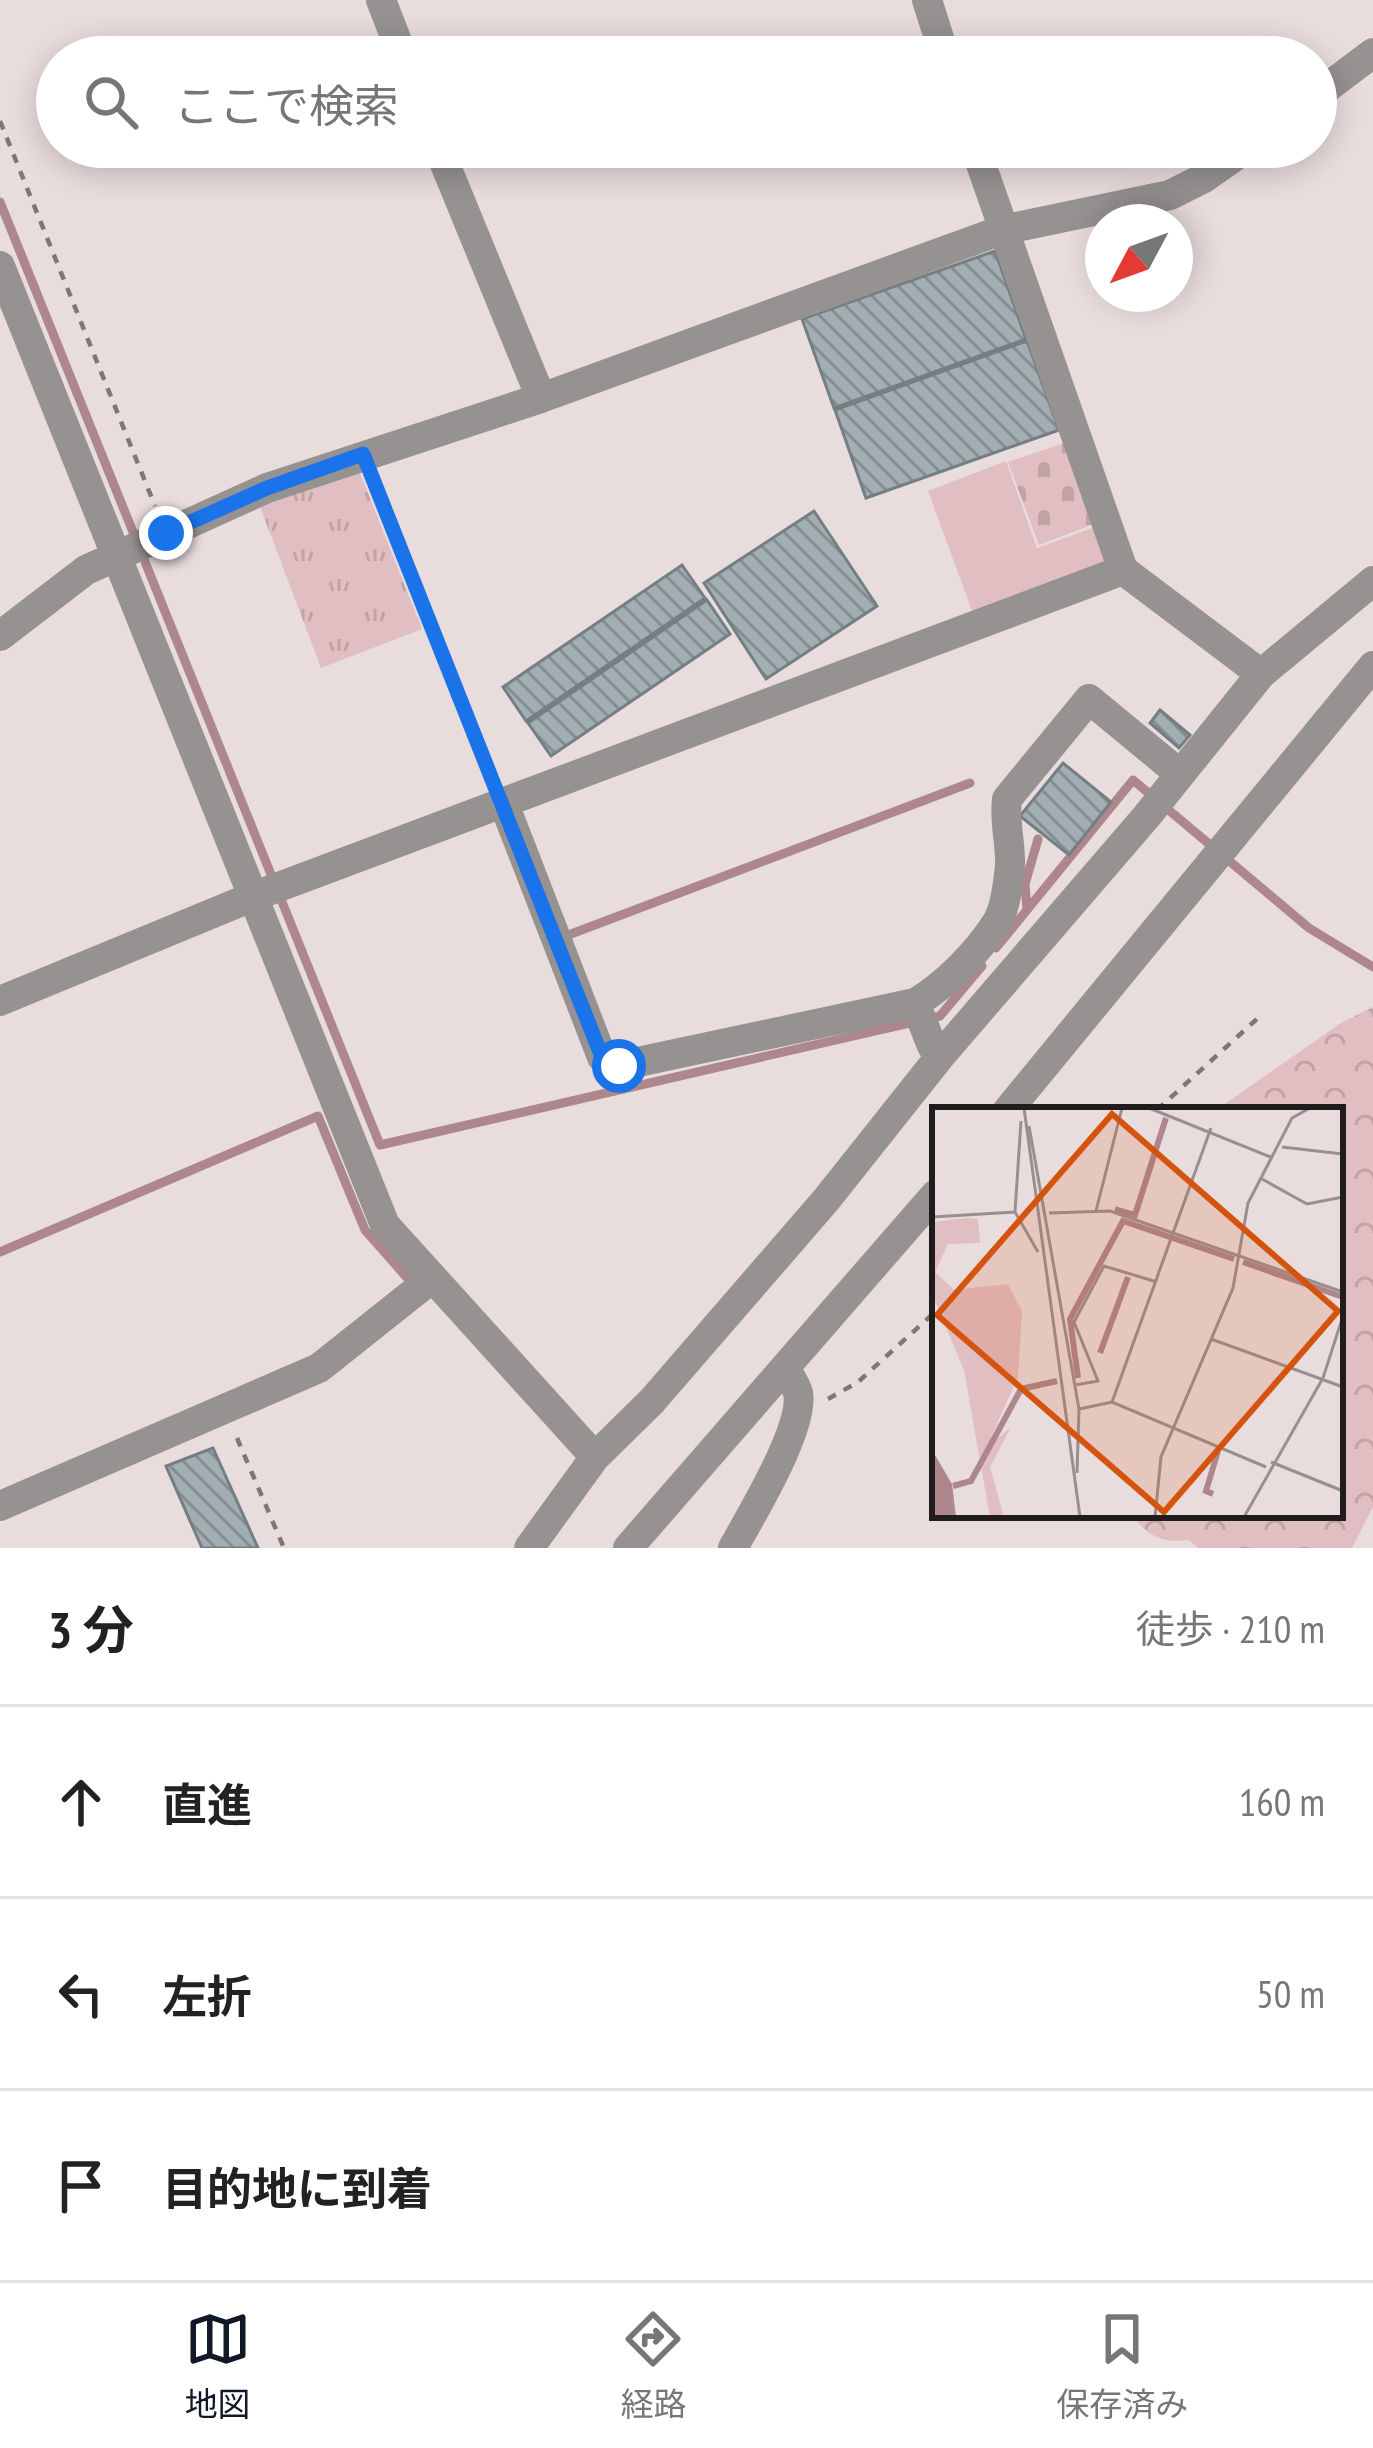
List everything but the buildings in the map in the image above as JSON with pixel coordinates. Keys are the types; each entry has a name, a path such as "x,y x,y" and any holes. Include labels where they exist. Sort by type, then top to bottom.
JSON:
{"street":[{"path":"381,0 395,36"},
{"path":"926,0 938,36"},
{"path":"1337,80 1373,53"},
{"path":"447,168 541,398"},
{"path":"982,168 1123,570 1261,674"},
{"path":"0,636 86,570 267,488 541,398 1002,230 1170,195 1218,168"},
{"path":"0,266 118,554 267,893 385,1225 595,1457"},
{"path":"0,1001 267,893 1123,570"},
{"path":"529,1548 595,1457 652,1400 826,1200 937,1050 1146,817 1261,674 1373,581"},
{"path":"1010,1107 1373,666"},
{"path":"504,805 602,1057 619,1066 915,1007 937,990 998,922 1010,862 1004,819 1007,799 1089,699 1175,781"},
{"path":"915,1007 937,1050"},
{"path":"628,1548 932,1198"},
{"path":"0,1506 319,1368 431,1279"},
{"path":"733,1548 770,1482 798,1410 798,1392 785,1368"}],"path":[{"path":"0,121 160,536"},
{"path":"363,454 504,805"},
{"path":"1159,1107 1258,1018"},
{"path":"798,1410 858,1382 932,1315"},
{"path":"225,1411 284,1548"}],"green space":[{"path":"1064,443 1094,524 1039,545 1008,462"},
{"path":"1006,461 1037,548 1095,527 1113,568 975,619 928,491"},
{"path":"358,468 422,629 321,668 259,504"},
{"path":"1373,1007 1373,1507 1352,1548 1198,1548 1189,1540 1156,1537 1134,1518 1343,1518 1343,1107 1220,1107 1341,1023"}],"waterway":[{"path":"0,202 380,1145 940,1016 982,966"},
{"path":"996,948 1133,780 1309,928 1373,967"},
{"path":"571,934 970,783"},
{"path":"1027,910 1025,884 1038,839"},
{"path":"0,1252 318,1116 365,1230 409,1280"}],"route":[{"path":"166,533 267,488 363,454 602,1057 619,1066"}]}
